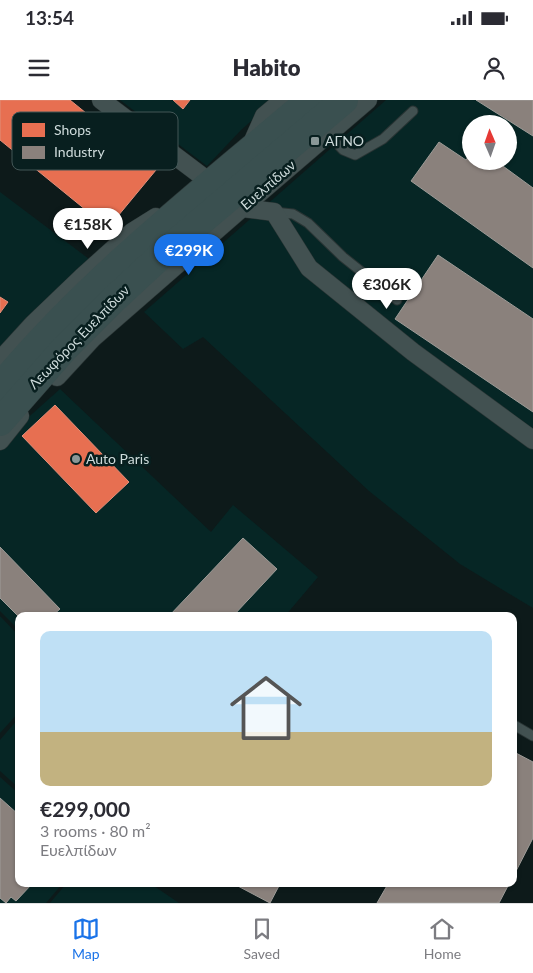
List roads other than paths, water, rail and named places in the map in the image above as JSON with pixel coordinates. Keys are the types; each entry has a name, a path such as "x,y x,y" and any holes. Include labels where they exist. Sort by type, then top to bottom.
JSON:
{"main road":[{"name":"Λεωφόρος Ευελπίδων","path":"0,387 96,285 211,183 310,100"},
{"name":"Λεωφόρος Ευελπίδων","path":"0,422 36,379 112,301 165,252 344,100"}],"street":[{"path":"101,100 117,112"},
{"path":"246,154 264,116 283,100"},
{"name":"Ευελπίδων","path":"0,441 93,338 368,100"},
{"path":"0,360 33,324 132,232 211,183 178,158"},
{"path":"242,208 274,212 309,268 413,352 533,440"}],"lane":[{"path":"328,134 342,150 355,155 383,139 414,111"},
{"path":"274,212 293,214 308,223 343,257 397,300"},
{"path":"517,727 533,736"}],"place":[{"name":"ΑΓΝΟ","path":"315,141"},
{"name":"Auto Paris","path":"76,459"}]}
